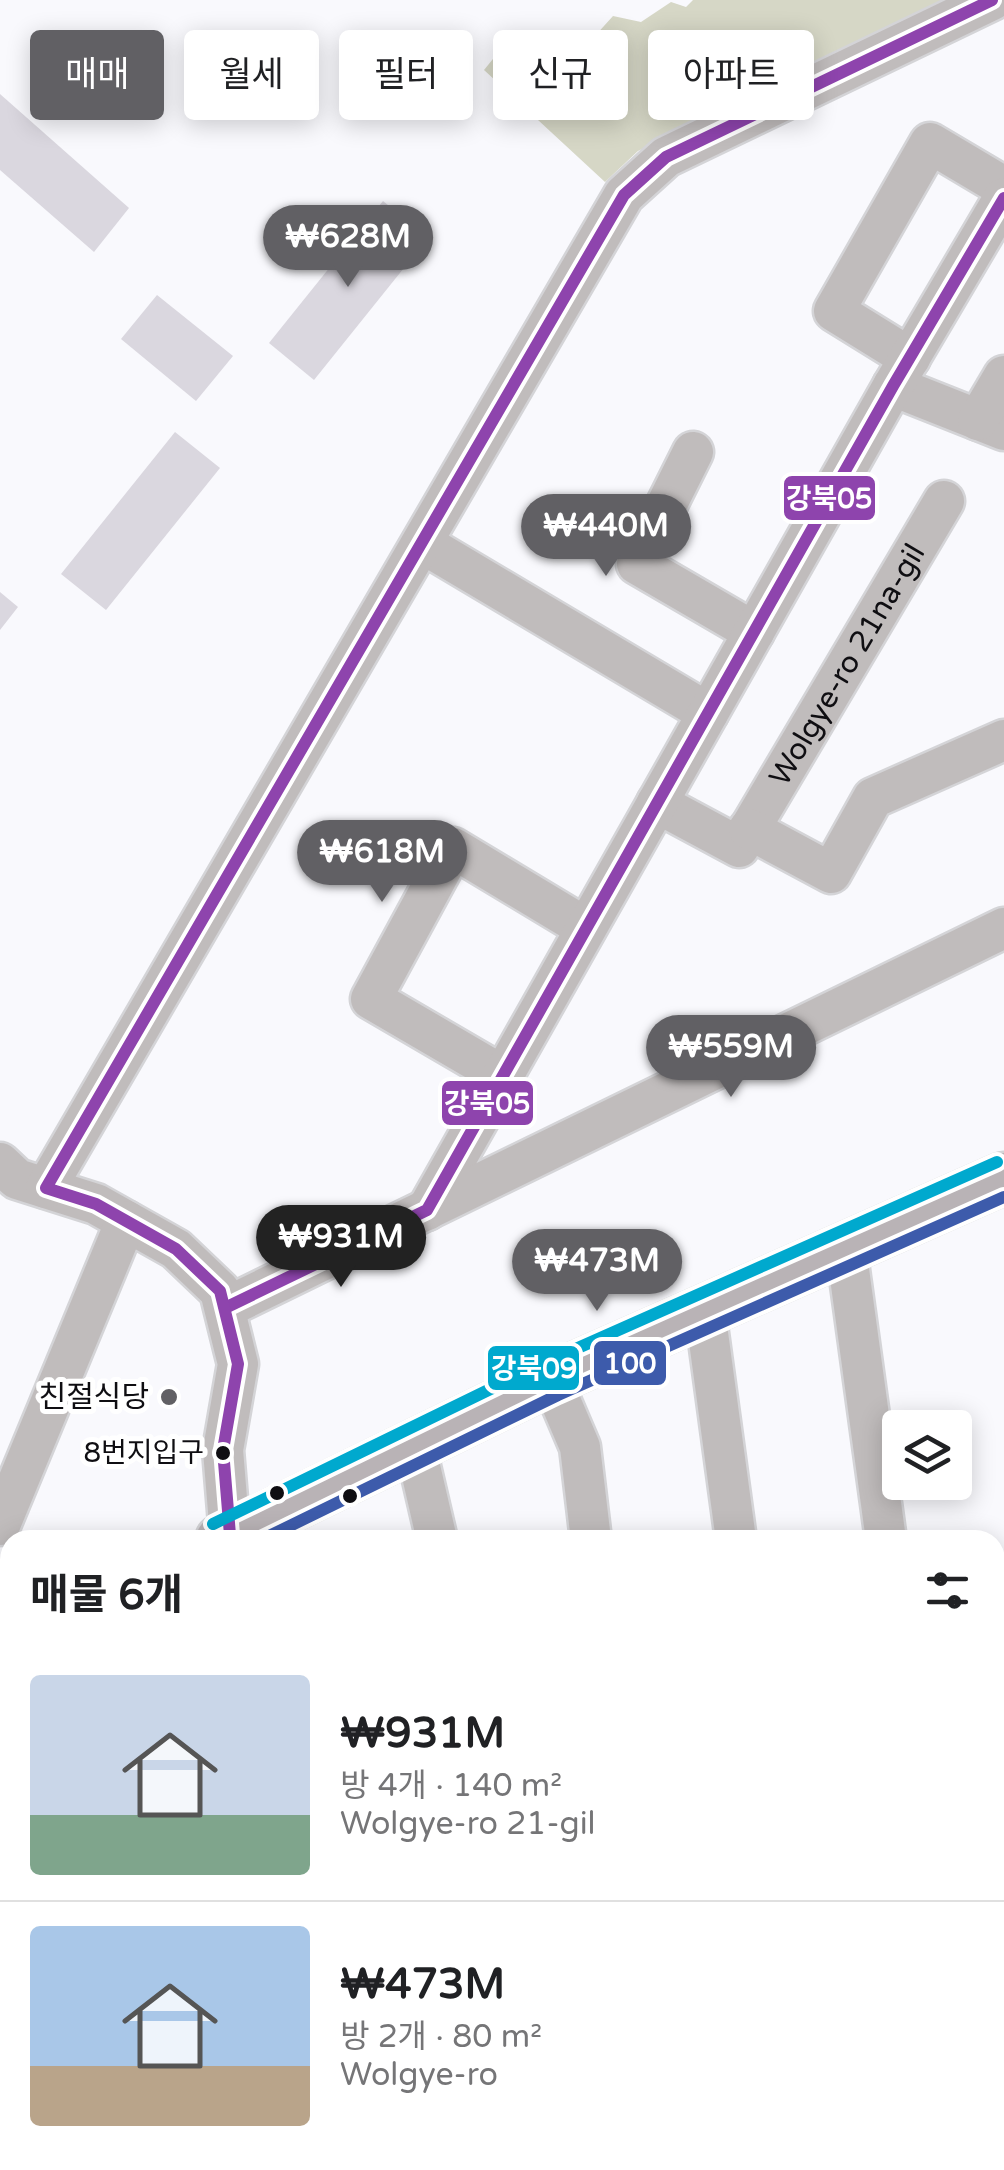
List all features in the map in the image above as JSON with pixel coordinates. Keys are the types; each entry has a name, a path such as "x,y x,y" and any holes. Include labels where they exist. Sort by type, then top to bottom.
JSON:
{"main road":[{"path":"241,1530 551,1378 1004,1178"}],"street":[{"path":"46,1188 624,195 666,157 992,0"},
{"path":"1004,187 930,143 834,312 902,372 991,425 1004,376"},
{"path":"426,1210 1004,198"},
{"path":"693,452 638,564 754,632"},
{"name":"Wolgye-ro 21na-gil","path":"750,829 944,501"},
{"path":"422,543 708,713"},
{"path":"657,803 740,846 750,829 831,873 873,798 1004,740"},
{"path":"502,1076 370,998 453,848 586,928"},
{"path":"224,1308 1004,928"},
{"path":"0,1163 17,1179 96,1204 176,1248 220,1291 238,1364 223,1450 225,1530"},
{"path":"0,1526 126,1221"},
{"path":"846,1248 885,1530"},
{"path":"705,1311 735,1530"},
{"path":"551,1378 580,1447 590,1530"},
{"path":"415,1445 436,1530"}],"green space":[{"path":"693,0 962,0 814,69 814,30 648,30 648,120 705,120 638,151 605,182 538,120 628,120 628,30 600,30 613,16 641,22 671,2 686,7"},
{"path":"493,59 493,78 484,70"}],"building":[{"path":"0,94 129,208 94,252 0,170"},
{"path":"383,201 428,238 314,380 269,343"},
{"path":"157,295 233,356 196,401 121,339"},
{"path":"175,432 220,468 106,610 61,574"},
{"path":"0,592 18,607 0,630"}],"transit line":[{"name":"강북05","path":"230,1530 223,1450 238,1364 220,1291 176,1249 96,1204 46,1188 624,195 666,157 992,0"},
{"name":"강북05","path":"225,1308 427,1210 893,386 1004,198"},
{"name":"강북09","path":"213,1524 544,1363 997,1162"},
{"name":"100","path":"281,1530 558,1395 1004,1197"}],"place":[{"name":"친절식당","path":"169,1397"},
{"name":"8번지입구","path":"223,1453"}]}
